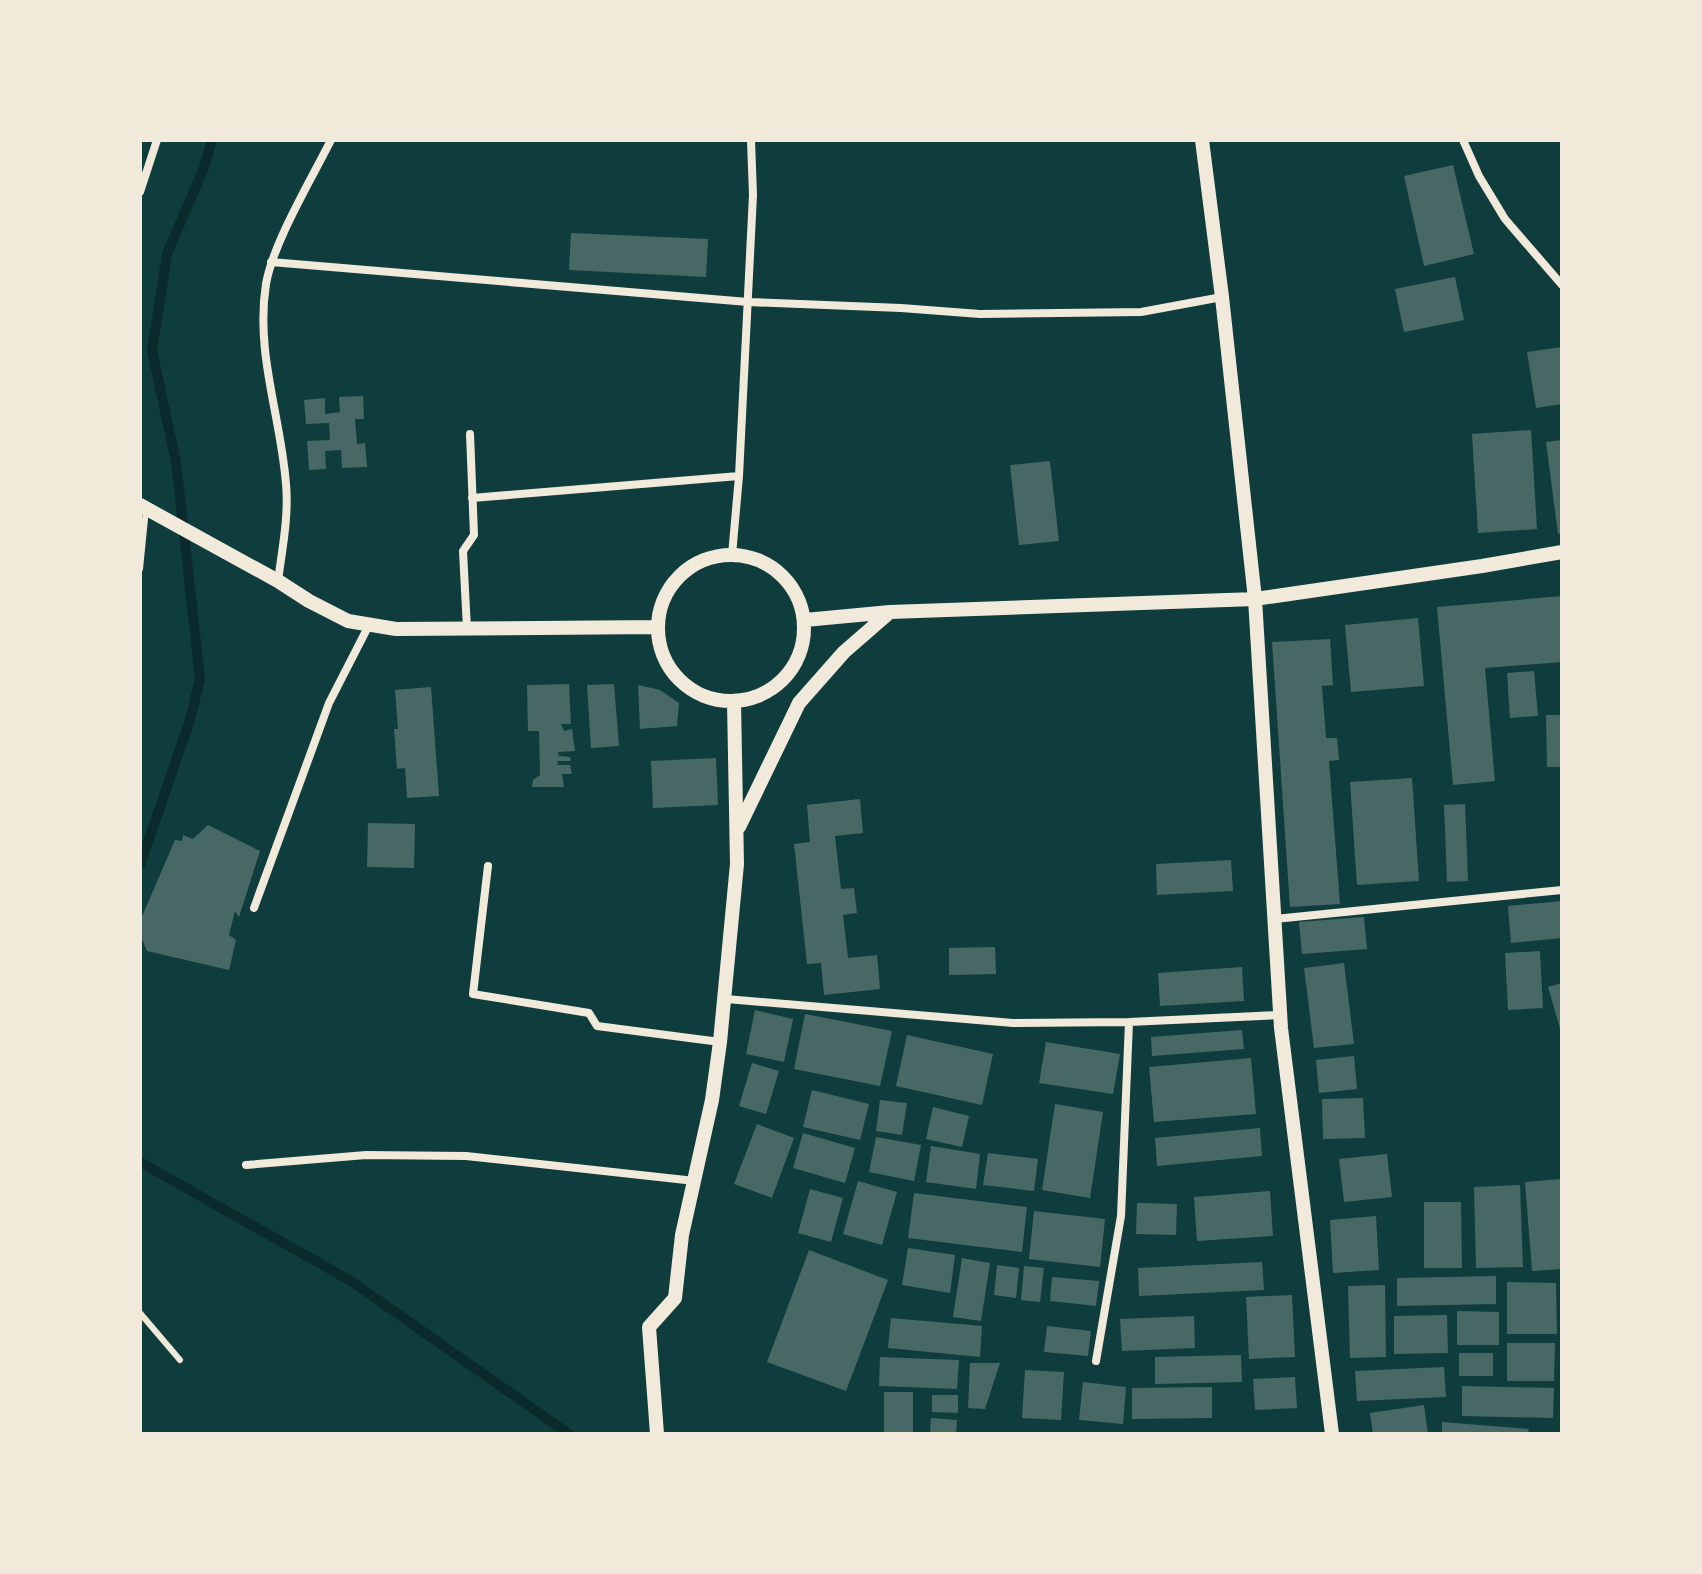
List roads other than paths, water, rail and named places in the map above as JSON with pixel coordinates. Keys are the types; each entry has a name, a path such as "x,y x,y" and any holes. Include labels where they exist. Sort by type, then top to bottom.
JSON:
{"street":[{"path":"140,192 157,140"},
{"path":"278,581 284,540 286,485 264,353 264,310 271,262 331,140"},
{"path":"732,555 753,195 751,140"},
{"path":"1202,140 1255,599 1280,1015 1332,1434"},
{"path":"1463,140 1479,176 1505,219 1562,285"},
{"path":"271,262 748,302 980,314 1141,312 1222,297"},
{"path":"467,629 463,551 474,535 470,434"},
{"path":"472,498 739,476"},
{"path":"143,507 348,621 396,629 658,627"},
{"path":"805,620 890,612 1255,599 1562,552"},
{"path":"732,555 753,558 772,567 788,581 799,599 805,620 803,644 795,666 779,684 758,696 734,702 696,692 680,681 660,647 658,627 668,591 680,576 704,561 732,555"},
{"path":"737,831 799,703 844,652 890,612"},
{"path":"254,908 329,703 369,624"},
{"path":"657,1434 649,1327 675,1298 682,1235 712,1100 726,999 737,864 734,702"},
{"path":"488,866 473,994 589,1013 597,1026 720,1042"},
{"path":"1275,919 1562,890"},
{"path":"726,999 1013,1023 1129,1022 1280,1015"},
{"path":"1096,1361 1121,1216 1129,1022"},
{"path":"246,1165 366,1155 466,1156 696,1181"}],"lane":[{"path":"140,569 143,507"},
{"path":"140,1313 180,1360"}],"waterway":[{"path":"140,865 190,720 200,679 176,462 152,351 167,254 204,168 212,140"},
{"path":"140,1162 351,1281 569,1434"}]}
